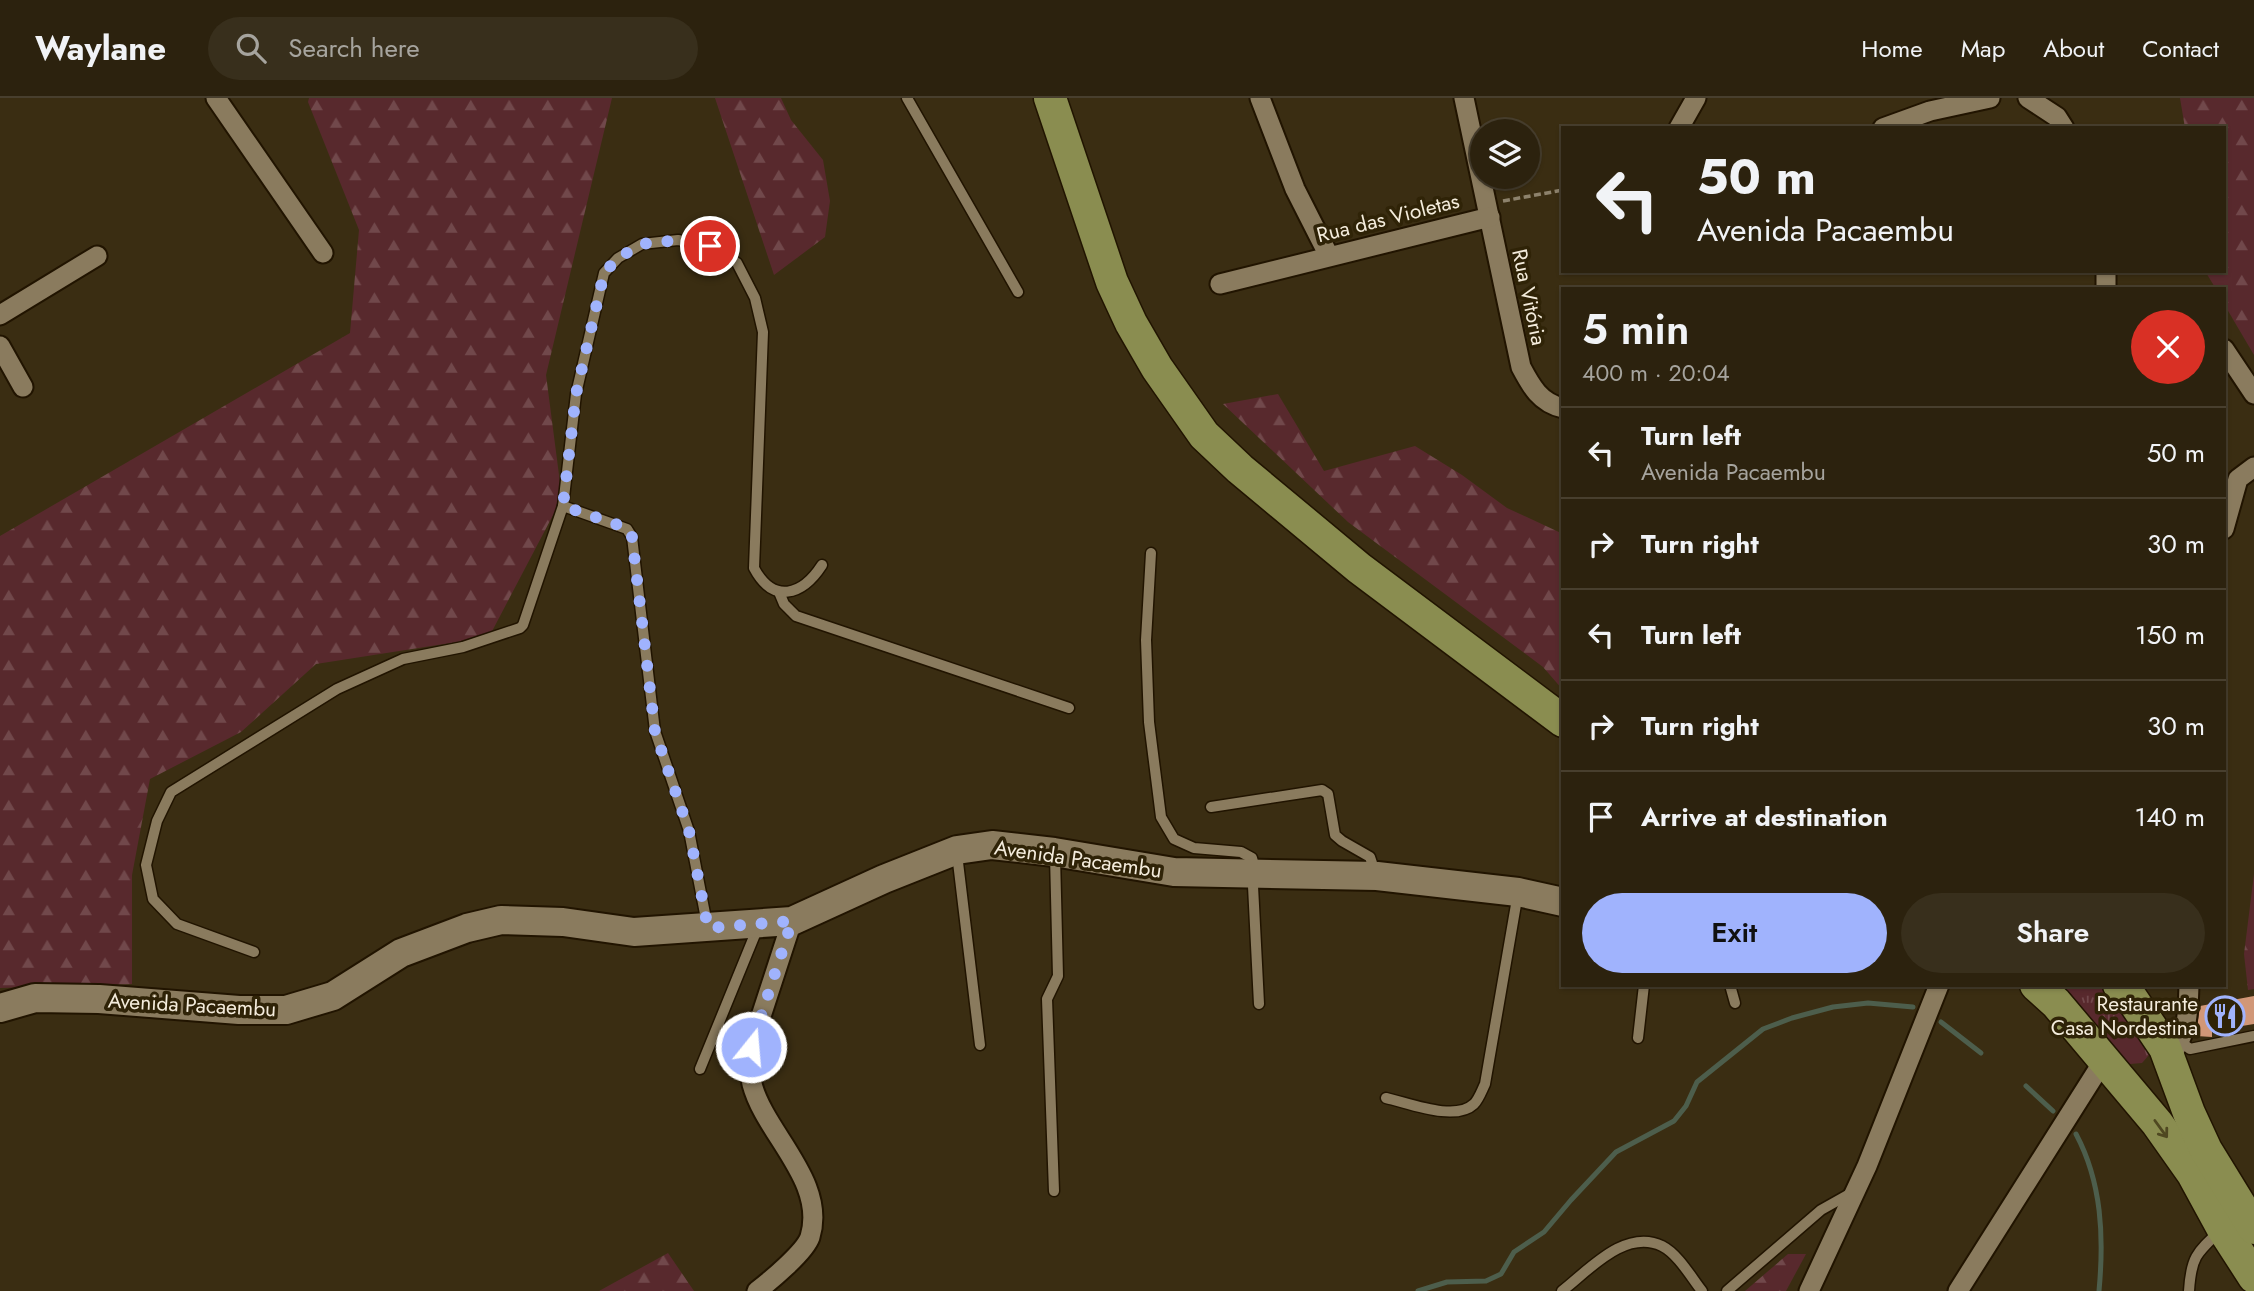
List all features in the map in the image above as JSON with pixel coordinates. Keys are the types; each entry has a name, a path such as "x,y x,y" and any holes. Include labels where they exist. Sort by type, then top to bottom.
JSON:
{"main road":[{"path":"1049,98 1112,282 1131,323 1157,368 1204,435 1240,469 1359,568 1561,720"},
{"path":"2038,987 2056,1003 2157,1123 2193,1174 2245,1225"},
{"path":"2136,1002 2175,1050 2189,1113 2245,1225 2254,1277"},
{"path":"2112,1070 2140,1081 2149,1079 2164,1067 2175,1050"}],"street":[{"path":"216,98 323,253"},
{"path":"1260,98 1295,189 1329,256"},
{"name":"Rua das Violetas","path":"1220,284 1489,210 1464,98"},
{"path":"1680,126 1696,98"},
{"path":"1888,126 1935,105 1990,98"},
{"path":"2028,98 2057,117 2063,126"},
{"name":"Rua Vitória","path":"1489,210 1521,367 1538,395 1546,402 1561,407"},
{"path":"0,315 97,256"},
{"path":"0,346 23,387"},
{"path":"2226,352 2254,394"},
{"path":"2226,522 2238,480 2254,467"},
{"name":"Avenida Pacaembu","path":"0,1008 35,998 99,999 239,1010 286,1010 333,996 401,953 467,928 501,920 563,922 634,932 792,921 884,879 957,850 992,845 1054,852 1174,873 1377,876 1518,892 1561,902"},
{"path":"757,1291 777,1275 809,1239 812,1212 804,1179 762,1108 752,1084 751,1047 792,921"},
{"path":"1809,1291 1856,1190 1938,987"},
{"path":"2175,1050 2188,1023 2189,987"},
{"path":"1958,1291 2112,1070"}],"lane":[{"path":"907,98 1018,292"},
{"path":"254,952 177,924 153,899 146,865 157,821 172,792 337,689 402,659 463,647 520,628 526,619 563,506 576,394 604,273 618,258 642,244 678,240 710,246 737,263 755,298 763,332 754,568 762,582 779,592 784,604 796,616 1069,708"},
{"path":"563,506 627,528 632,537 655,732 689,831 708,928"},
{"path":"1151,553 1146,640 1149,722 1161,817 1174,839 1194,848 1241,852 1252,858 1256,873 1253,886 1259,1004"},
{"path":"779,592 800,589 812,580 822,565"},
{"path":"1211,807 1322,790 1328,794 1335,835 1370,857 1377,876"},
{"path":"957,850 980,1045"},
{"path":"1054,852 1058,976 1047,999 1054,1191"},
{"path":"1386,1098 1447,1113 1462,1111 1475,1103 1485,1084 1518,892"},
{"path":"699,1069 760,924"},
{"path":"1639,1038 1644,987"},
{"path":"1731,987 1735,1003"},
{"path":"2175,1050 2254,1036"},
{"path":"1727,1291 1821,1210 1856,1190"},
{"path":"2189,1291 2190,1275 2197,1252 2245,1225"},
{"path":"1562,1291 1611,1252 1628,1244 1649,1242 1664,1247 1702,1291"}],"path":[{"path":"1489,210 1561,191"}],"green space":[{"path":"309,98 612,98 546,375 562,498 489,637 316,664 241,732 150,779 132,875 132,984 0,988 0,536 350,333 359,230 308,102"},
{"path":"715,98 781,98 791,120 823,160 830,201 825,237 774,275"},
{"path":"2180,98 2254,98 2254,355 2226,307 2226,287 2215,287 2206,273 2226,273 2226,126 2185,126"},
{"path":"1278,394 1324,471 1415,446 1462,475 1507,508 1561,533 1561,688 1543,667 1348,522 1223,404"},
{"path":"2254,874 2254,989 2248,990 2244,954"},
{"path":"2062,987 2105,987 2138,1025 2149,1055 2142,1063 2130,1064 2118,1059 2075,999"},
{"path":"668,1253 694,1291 599,1291"},
{"path":"1788,1254 1806,1254 1786,1291 1745,1291"}],"building":[{"name":"Restaurante Casa Nordestina","path":"2254,996 2254,1024 2212,1031 2212,1037 2196,1036 2200,1006"}],"waterway":[{"path":"1418,1291 1447,1282 1486,1281 1501,1274 1514,1252 1544,1232 1616,1152 1674,1121 1686,1106 1697,1082 1763,1029 1833,1007 1868,1003 1913,1007"},
{"path":"1941,1022 1981,1053"},
{"path":"2026,1086 2053,1111"},
{"path":"2076,1134 2091,1172 2099,1211 2099,1291"}],"place":[{"name":"Restaurante Casa Nordestina","path":"2225,1016"}],"route":[{"path":"710,246 678,240 642,244 618,258 604,273 576,394 563,506 627,528 632,537 655,732 689,831 708,928 792,921 751,1047"}]}
